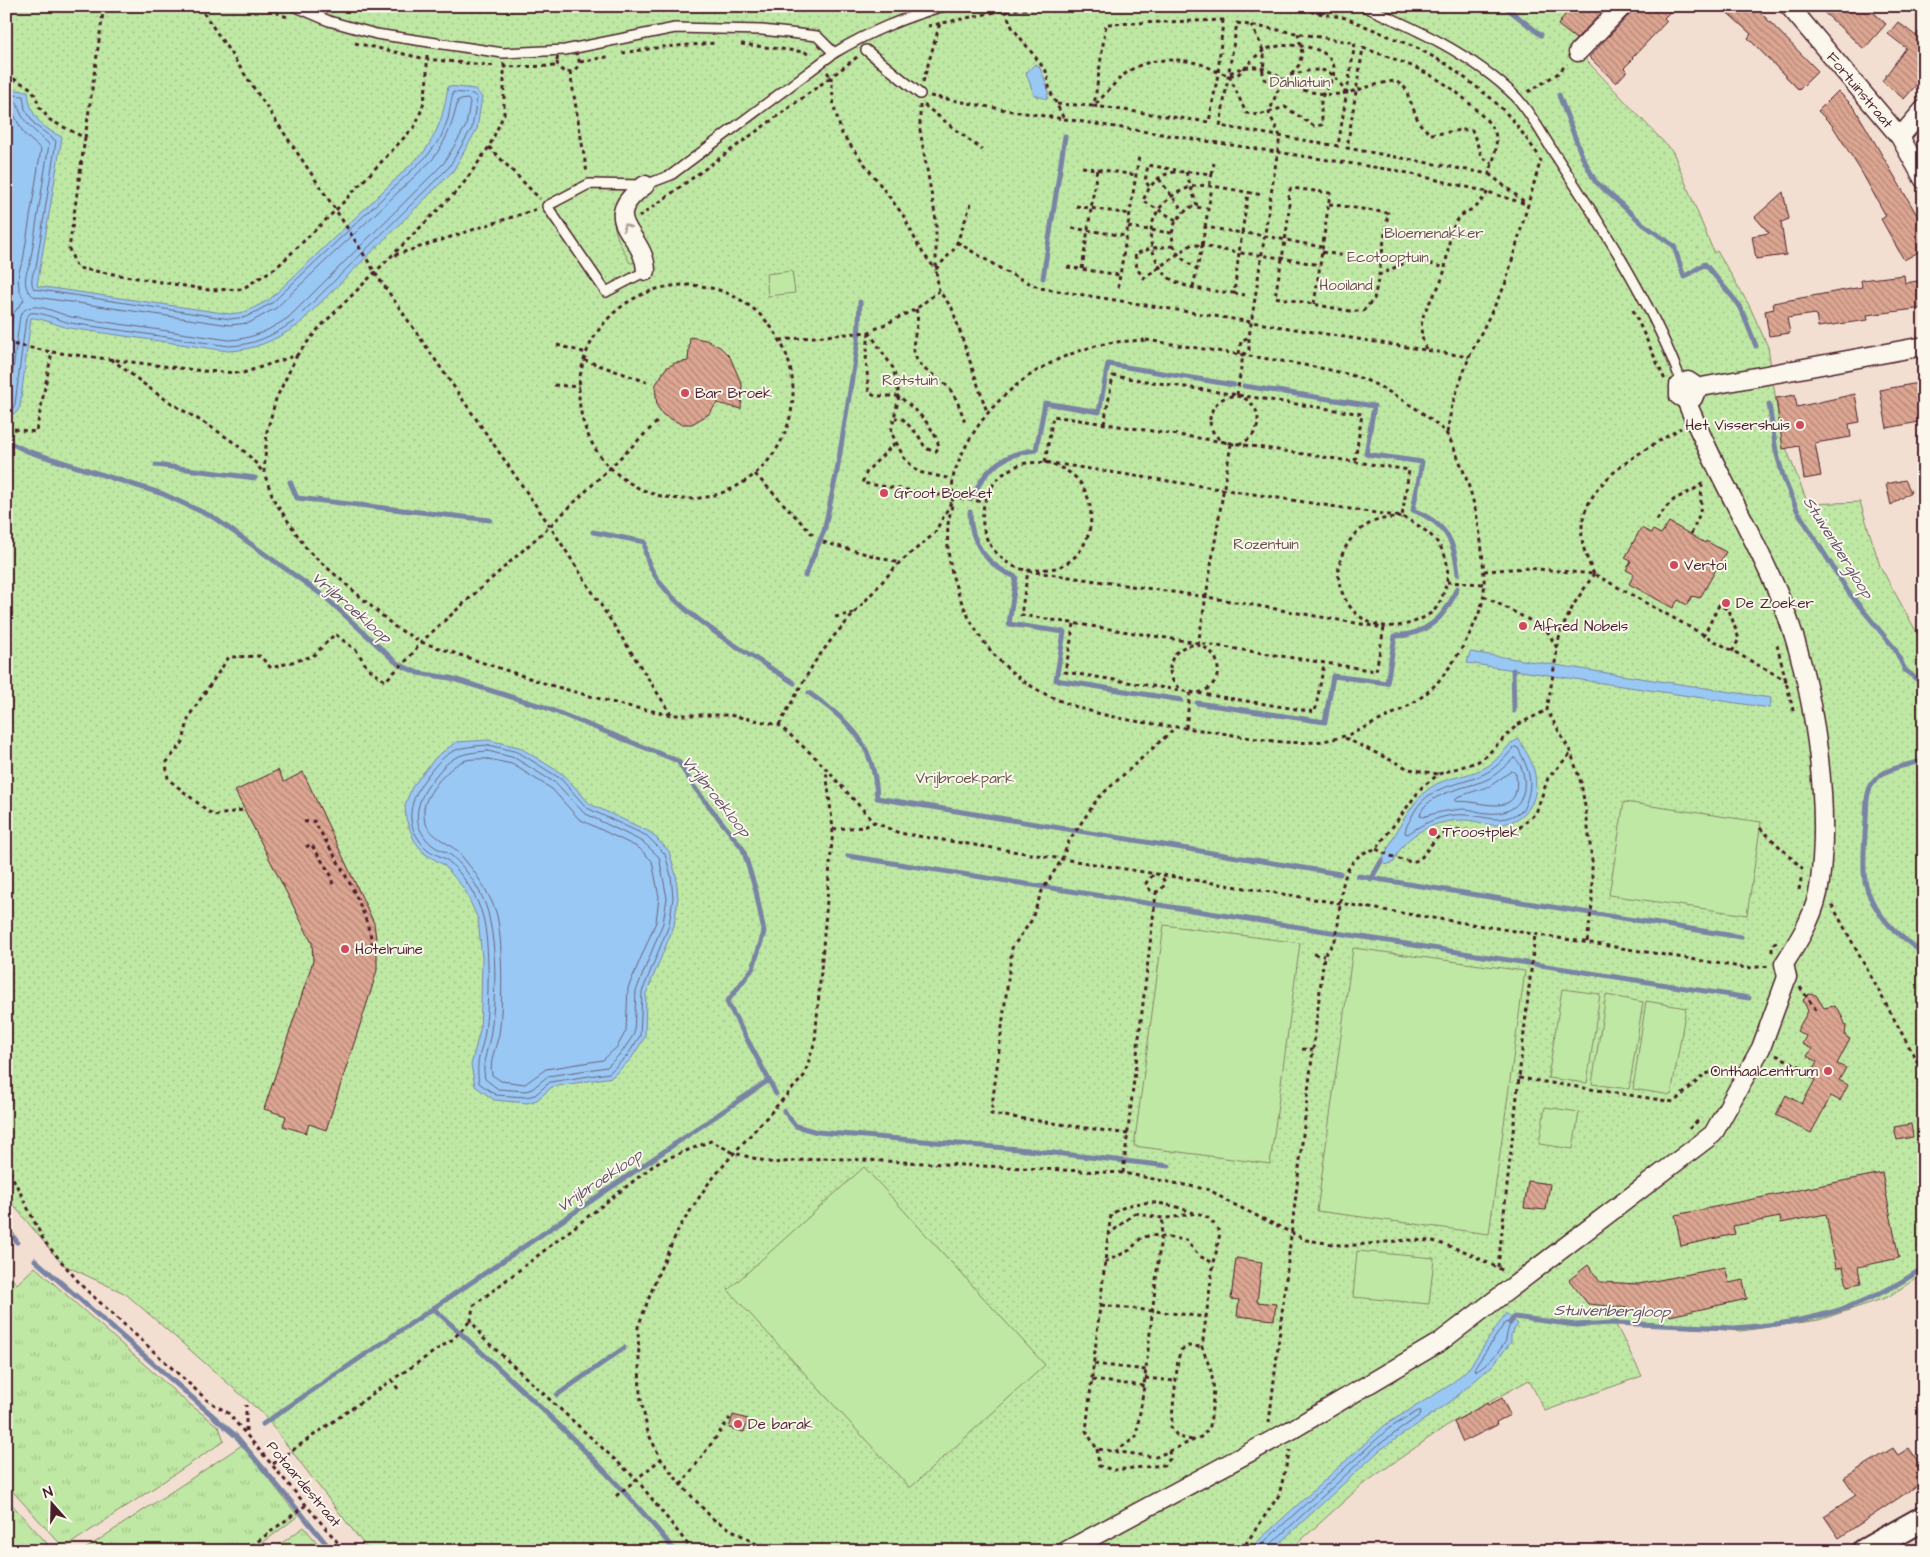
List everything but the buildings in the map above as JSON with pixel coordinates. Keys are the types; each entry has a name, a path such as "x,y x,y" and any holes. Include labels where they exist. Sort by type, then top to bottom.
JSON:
{"main road":[{"path":"1865,1551 1924,1518"}],"street":[{"path":"1578,52 1623,6"},
{"name":"Fortuinstraat","path":"1790,6 1900,137 1924,180"},
{"path":"1900,137 1924,108"},
{"path":"645,186 633,194 624,206 622,220 646,262 646,271"},
{"path":"1066,1551 1293,1429 1440,1342 1713,1134 1762,1048 1787,977 1776,968 1806,929 1820,882 1822,812 1817,752 1796,642 1783,605 1714,460 1682,386 1924,346"}],"lane":[{"path":"294,6 329,21 376,34 503,53 565,50 675,28 762,30 817,36 834,53"},
{"path":"646,271 606,292 547,206 589,184 645,186 671,175 834,53 866,34 902,18 944,6"},
{"path":"1363,6 1409,25 1468,59 1483,68 1517,98 1596,216 1636,284 1664,338 1682,386"},
{"path":"866,50 920,94"}],"path":[{"path":"104,6 69,249 77,268 209,290 242,289 277,267 336,210 416,125 424,102 429,43"},
{"path":"199,6 342,218 376,274 550,526 672,714"},
{"path":"923,27 1005,10 1106,6"},
{"path":"1279,6 1346,18 1419,49 1448,65 1499,106 1513,120 1546,166"},
{"path":"1005,10 1012,26 1046,71 1050,91 1064,119"},
{"path":"1057,104 1094,106 1209,122 1218,74 1223,20 1106,24 1094,106"},
{"path":"941,23 928,61 920,94 1278,154 1399,171 1488,192 1529,205"},
{"path":"1237,23 1298,33 1355,43 1338,146 1220,126 1237,23"},
{"path":"1251,25 1264,58 1262,68 1264,79 1271,82 1284,79 1299,65 1302,53 1298,33"},
{"path":"620,54 662,47 725,43"},
{"path":"734,43 805,52 820,64 831,77 834,107 842,134 903,215 920,249 936,270"},
{"path":"1229,74 1246,112 1259,115 1285,107 1314,126 1322,126 1320,110 1324,94 1335,76 1334,64 1327,56 1316,50 1289,44 1262,51 1247,67"},
{"path":"1489,174 1497,147 1494,132 1484,118 1459,92 1410,64 1363,48 1347,148 1489,174 1529,205"},
{"path":"626,227 866,50"},
{"path":"1517,98 1557,74 1578,52"},
{"path":"264,473 267,431 276,399 297,355 319,328 376,274 461,187 489,147 504,114 503,53"},
{"path":"580,62 612,55"},
{"path":"1094,106 1130,71 1152,62 1171,60 1198,64 1218,74 1229,74 1241,67 1262,68 1272,71 1304,90 1324,94 1347,94 1356,89 1396,81 1405,88 1419,123 1430,134 1446,134 1461,130 1472,130 1482,157 1492,164"},
{"path":"1290,75 1315,69 1330,72 1340,79 1347,94"},
{"path":"570,72 589,184"},
{"path":"6,75 29,87 36,95 40,108 50,120 85,138"},
{"path":"1241,355 1249,350 1251,321 1278,154 1280,136 1269,113 1284,79"},
{"path":"982,150 920,102 920,130 936,220 936,270 939,291 952,308 987,412"},
{"path":"394,255 547,206 489,147"},
{"path":"1118,288 1139,156"},
{"path":"1447,434 1452,405 1469,356 1505,286 1541,159"},
{"path":"1193,288 1202,246 1214,163"},
{"path":"1149,186 1145,182 1148,165 1186,172 1212,174"},
{"path":"1082,167 1136,175"},
{"path":"1082,269 1097,169"},
{"path":"1176,220 1143,201 1149,186 1166,174 1179,171"},
{"path":"1186,172 1197,206"},
{"path":"1159,179 1184,212"},
{"path":"1246,295 1193,288 1173,281 1159,268 1152,248 1150,231 1158,210 1171,196 1197,185 1263,195"},
{"path":"1314,304 1330,193 1291,188 1288,192 1289,206 1275,297 1350,312 1363,311 1374,299 1381,262 1388,213 1329,204"},
{"path":"1426,349 1422,338 1423,314 1443,281 1450,237 1455,222 1462,215 1477,206 1488,192"},
{"path":"1234,293 1248,193"},
{"path":"936,270 955,248 971,204"},
{"path":"1076,206 1130,214"},
{"path":"1197,268 1178,254 1173,246 1172,233 1176,220 1190,207 1208,208"},
{"path":"1128,227 1172,233"},
{"path":"1205,227 1264,235 1284,241 1323,247"},
{"path":"1072,228 1126,236"},
{"path":"957,242 1006,272 1040,288 1469,356"},
{"path":"1173,246 1152,248 1135,254 1137,269 1144,278 1192,244 1239,253 1320,264"},
{"path":"1322,252 1381,262"},
{"path":"1379,275 1413,259 1446,268"},
{"path":"1067,267 1120,275"},
{"path":"678,285 702,287 747,304 780,340 792,381 792,401 788,425 772,455 755,474 735,488 707,498 676,501 641,493 610,469 591,434 580,387 584,360 587,353 600,327 618,308 647,290 678,285"},
{"path":"780,340 867,332 916,308 939,291"},
{"path":"1629,302 1682,386"},
{"path":"916,308 919,318 912,344 917,362 947,385 959,404 965,423"},
{"path":"867,332 893,368 899,396 896,417 891,432 895,443 904,458 918,472 952,479"},
{"path":"867,332 868,393 875,396 899,396 928,423 937,440 939,447 936,451 923,447 917,433 911,430 903,419 896,417"},
{"path":"1238,395 1241,341 1249,337"},
{"path":"1146,340 1308,366 1364,380 1423,414 1447,434 1470,486 1481,529 1484,596 1480,610 1456,658 1434,686 1403,709 1345,738 1326,743 1288,743 1176,727 1090,712 1048,695 1004,665 984,641 967,613 957,588 952,568 948,527 954,498 952,479 965,448 987,412 1017,385 1048,365 1066,356 1110,343 1146,340"},
{"path":"6,344 32,350 110,358 203,371 243,374 297,355"},
{"path":"557,345 587,353"},
{"path":"6,428 36,432 52,352"},
{"path":"110,358 172,404 226,436 254,459 264,473 274,500 308,551 396,627 421,642 550,685 622,705 672,714 729,715 779,724 826,769 874,822 899,833 1747,968 1776,968 1772,946 1784,934"},
{"path":"584,360 648,382"},
{"path":"1104,424 1113,376 1362,414 1355,461"},
{"path":"554,385 580,387"},
{"path":"1238,395 1252,403 1258,420 1256,428 1248,439 1230,444 1221,440 1212,431 1210,414 1219,400 1227,396 1238,395"},
{"path":"1045,462 1053,416 1230,444 1355,461 1409,470 1402,517"},
{"path":"242,810 214,816 168,779 166,763 183,742 189,716 230,656 260,656 271,668 313,656 335,634 357,651 366,667 385,681 409,658 421,642 550,526 657,422"},
{"path":"1594,574 1585,553 1582,530 1588,507 1597,492 1608,477 1642,452 1683,426 1687,434"},
{"path":"895,443 867,472 862,484 984,502"},
{"path":"1198,644 1230,444"},
{"path":"1691,534 1700,513 1702,485 1714,460"},
{"path":"1028,571 1056,568 1076,556 1085,543 1092,525 1092,509 1085,491 1077,478 1061,467 1045,462"},
{"path":"1045,462 1223,491 1402,517 1417,524 1432,535 1442,547 1448,566 1448,582 1441,600 1432,612 1412,622 1384,628 1206,597 1028,571 1004,560 991,547 985,534 982,516 984,502 993,483 1006,472 1023,464 1045,462"},
{"path":"755,474 815,537"},
{"path":"1657,520 1664,508 1702,485"},
{"path":"779,724 814,663 834,636 899,563 934,534 954,498"},
{"path":"1384,628 1359,617 1347,604 1341,591 1338,573 1340,558 1349,540 1361,528 1379,520 1402,517"},
{"path":"823,542 899,563"},
{"path":"1484,571 1526,568 1594,574 1785,681 1806,687"},
{"path":"1028,571 1021,615 1198,644 1376,671 1384,628"},
{"path":"1587,942 1592,905 1592,860 1586,812 1581,783 1571,753 1548,710 1560,633 1574,604 1586,589 1594,574"},
{"path":"1448,582 1484,584"},
{"path":"1484,596 1546,629 1557,648"},
{"path":"1703,636 1720,605 1729,610 1738,639 1732,652"},
{"path":"835,617 854,613"},
{"path":"1074,624 1065,672 1190,693 1315,712 1324,664"},
{"path":"1776,642 1794,715"},
{"path":"1198,644 1212,653 1219,670 1217,678 1209,688 1198,693 1190,693 1178,688 1173,681 1171,664 1180,650 1198,644"},
{"path":"1186,728 1190,693"},
{"path":"1376,849 1422,787 1439,774 1486,758 1517,725 1548,710"},
{"path":"1128,1134 991,1114 1012,948 1031,922 1042,891 1062,859 1069,841 1084,822 1098,798 1176,727"},
{"path":"1345,738 1409,769 1439,774"},
{"path":"1269,1425 1324,956 1335,939 1340,904 1349,864 1364,851 1376,849 1394,858 1408,862 1421,859 1442,833 1450,829 1504,834 1518,829 1536,813 1548,778 1571,753"},
{"path":"780,1551 758,1545 713,1519 681,1486 662,1459 648,1433 640,1395 638,1327 658,1274 679,1228 708,1184 804,1076 815,1041 833,829 826,769"},
{"path":"304,822 314,821 348,879 370,928 373,949 356,955"},
{"path":"833,829 864,827 874,822"},
{"path":"1760,828 1803,868 1799,894"},
{"path":"306,847 311,844 331,874 333,888"},
{"path":"1154,874 1147,880 1147,886 1150,891 1156,892 1164,886 1164,880 1160,876"},
{"path":"1820,882 1924,1074"},
{"path":"1123,1173 1156,892"},
{"path":"1498,1267 1535,934"},
{"path":"1314,954 1324,956"},
{"path":"1762,1048 1812,1072"},
{"path":"1302,1049 1313,1050"},
{"path":"1519,1078 1674,1102 1705,1074 1713,1070 1734,1068 1730,1075"},
{"path":"1686,1132 1706,1112"},
{"path":"694,1551 637,1480 482,1337 471,1320 473,1306 658,1162 711,1141 734,1153 773,1163 826,1158 1123,1173 1210,1190 1227,1201 1306,1240 1346,1246 1407,1240 1433,1241 1464,1251 1508,1273 1501,1278"},
{"name":"Potaardestraat","path":"6,1164 44,1241 83,1287 207,1400 228,1413 246,1431 345,1551"},
{"path":"1097,1449 1156,1457 1170,1450 1203,1436 1210,1426 1214,1390 1211,1371 1202,1347 1220,1233 1212,1219 1180,1207 1137,1202 1122,1206 1111,1215 1086,1431 1097,1449 1099,1466 1114,1470 1164,1465 1170,1459 1170,1450"},
{"path":"1108,1236 1135,1213 1163,1218 1194,1213"},
{"path":"1115,1452 1136,1438 1146,1370 1163,1218"},
{"path":"1105,1262 1130,1250 1141,1238 1161,1236 1186,1240 1199,1256 1214,1263"},
{"path":"1101,1305 1206,1317"},
{"path":"272,1464 453,1339 462,1327 471,1320"},
{"path":"1193,1440 1178,1437 1171,1427 1175,1381 1181,1350 1188,1346 1202,1347"},
{"path":"1094,1364 1146,1370"},
{"path":"1145,1378 1175,1381"},
{"path":"392,1380 398,1388"},
{"path":"1092,1380 1144,1386"},
{"path":"246,1405 246,1431"},
{"path":"681,1486 730,1418"},
{"path":"1241,1551 1279,1495 1292,1444"},
{"path":"617,1495 662,1459"},
{"path":"245,1551 306,1505"}],"green space":[{"name":"Vrijbroekpark","path":"6,6 1576,6 1576,39 1571,44 1673,152 1714,253 1717,251 1749,305 1768,347 1781,435 1808,504 1860,502 1880,566 1921,640 1924,639 1924,1273 1888,1297 1819,1320 1741,1331 1615,1323 1642,1376 1545,1411 1529,1380 1446,1426 1362,1485 1289,1551 369,1551 262,1413 126,1294 62,1264 6,1196"},
{"path":"631,206 628,215 651,261 630,263 617,237 614,224 615,209"},
{"path":"792,271 795,293 768,296 766,274"},
{"path":"1624,802 1761,822 1747,915 1609,895"},
{"path":"1164,925 1300,943 1270,1164 1134,1146"},
{"path":"1353,948 1525,971 1489,1234 1317,1211"},
{"path":"1562,989 1600,994 1587,1083 1548,1078"},
{"path":"1606,995 1643,1002 1629,1089 1592,1084"},
{"path":"1646,1001 1686,1008 1671,1095 1633,1089"},
{"path":"1545,1107 1579,1112 1573,1149 1539,1144"},
{"path":"864,1167 1045,1365 910,1488 728,1290"},
{"path":"1357,1251 1434,1258 1429,1304 1353,1297"},
{"path":"35,1267 182,1398 219,1427 224,1441 64,1548 6,1484 6,1273 17,1284"},
{"path":"242,1445 298,1516 252,1551 82,1551"},
{"path":"6,1498 54,1551 6,1551"},
{"path":"304,1527 324,1551 271,1551"}],"water":[{"path":"1035,64 1039,66 1046,82 1047,99 1034,95 1026,73"},
{"path":"448,86 475,89 482,97 477,129 453,171 297,326 280,336 256,346 228,351 69,328 31,318 20,407 16,413 6,415 6,89 28,91 31,107 38,119 48,129 62,137 37,286 230,314 245,312 269,300 424,152 441,120"},
{"path":"1470,652 1771,698 1770,708 1467,663"},
{"path":"1519,739 1532,762 1536,781 1534,799 1524,813 1517,819 1498,825 1465,820 1443,822 1432,826 1413,836 1405,843 1394,862 1386,865 1382,860 1399,827 1422,795 1431,787 1441,782 1488,766 1510,744"},
{"path":"489,740 519,747 564,775 590,804 650,832 669,851 676,875 678,898 674,926 646,994 645,1037 631,1059 612,1077 552,1087 537,1100 527,1103 494,1100 475,1086 471,1065 480,1030 482,958 478,919 465,890 444,865 425,854 414,840 406,819 405,805 412,787 436,757 456,742"},
{"path":"1506,1313 1518,1324 1511,1334 1511,1342 1493,1365 1450,1402 1380,1450 1271,1551 1247,1551 1385,1425 1450,1385 1469,1368"}],"waterway":[{"name":"Stuivenbergloop","path":"1504,6 1541,35"},
{"name":"Stuivenbergloop","path":"1559,95 1582,156 1595,181 1643,224 1674,246 1684,277 1705,264 1740,306 1756,346"},
{"path":"1043,278 1065,136"},
{"path":"805,576 824,531 837,471 858,341 860,302"},
{"path":"973,497 983,478 997,464 1015,455 1036,450 1045,403 1099,412 1108,364 1234,385"},
{"path":"1244,386 1374,406 1366,454 1422,462 1413,510 1433,521 1446,534 1454,551 1458,574"},
{"name":"Stuivenbergloop","path":"1769,404 1776,451 1784,479 1797,510 1849,593 1895,649 1905,670 1924,685"},
{"name":"Vrijbroekloop","path":"6,441 27,451 163,494 213,517 325,597 398,664 418,673 450,678 544,707 678,761 694,787 743,849 756,891 764,932 753,968 727,1002 769,1080 263,1424"},
{"path":"156,465 255,478"},
{"path":"290,482 297,498 490,520"},
{"path":"970,512 973,534 982,552 997,567 1016,577 1009,624 1064,632 1056,680 1181,700"},
{"path":"593,532 645,542 649,563 661,584 680,604 728,641 794,683"},
{"path":"1197,703 1325,722 1333,676 1387,683 1395,636 1417,632 1434,623 1447,608 1457,588"},
{"path":"1513,670 1514,711"},
{"path":"809,693 837,714 858,736 866,749 871,763 877,798 1340,874"},
{"name":"Stuivenbergloop","path":"1924,760 1898,767 1879,776 1872,784 1867,799 1864,858 1865,881 1868,892 1879,913 1895,931 1924,953"},
{"path":"848,856 1749,998"},
{"path":"1371,879 1382,860"},
{"path":"1358,876 1741,937"},
{"path":"769,1080 776,1094"},
{"path":"784,1111 796,1126 817,1132 1018,1149 1169,1166"},
{"path":"6,1226 17,1242"},
{"path":"35,1260 237,1437 297,1509"},
{"name":"Stuivenbergloop","path":"1510,1323 1514,1317 1576,1325 1613,1323 1734,1328 1785,1323 1834,1312 1857,1304 1902,1282 1924,1267"},
{"path":"433,1308 528,1395 589,1455 619,1486 675,1551"},
{"path":"557,1395 624,1348"},
{"path":"300,1512 332,1551"}],"place":[{"name":"Bar Broek","path":"685,393"},
{"name":"Het Vissershuis","path":"1800,425"},
{"name":"Groot Boeket","path":"884,493"},
{"name":"Vertoi","path":"1674,565"},
{"name":"De Zoeker","path":"1726,603"},
{"name":"Alfred Nobels","path":"1523,626"},
{"name":"Troostplek","path":"1433,832"},
{"name":"Hotelruïne","path":"345,949"},
{"name":"Onthaalcentrum","path":"1828,1071"},
{"name":"De barak","path":"738,1424"}],"park label":[{"name":"Dahliatuin","path":"1300,82"},
{"name":"Bloemenakker","path":"1434,233"},
{"name":"Ecotooptuin","path":"1388,257"},
{"name":"Hooiland","path":"1346,285"},
{"name":"Rotstuin","path":"910,380"},
{"name":"Rozentuin","path":"1266,544"}]}
